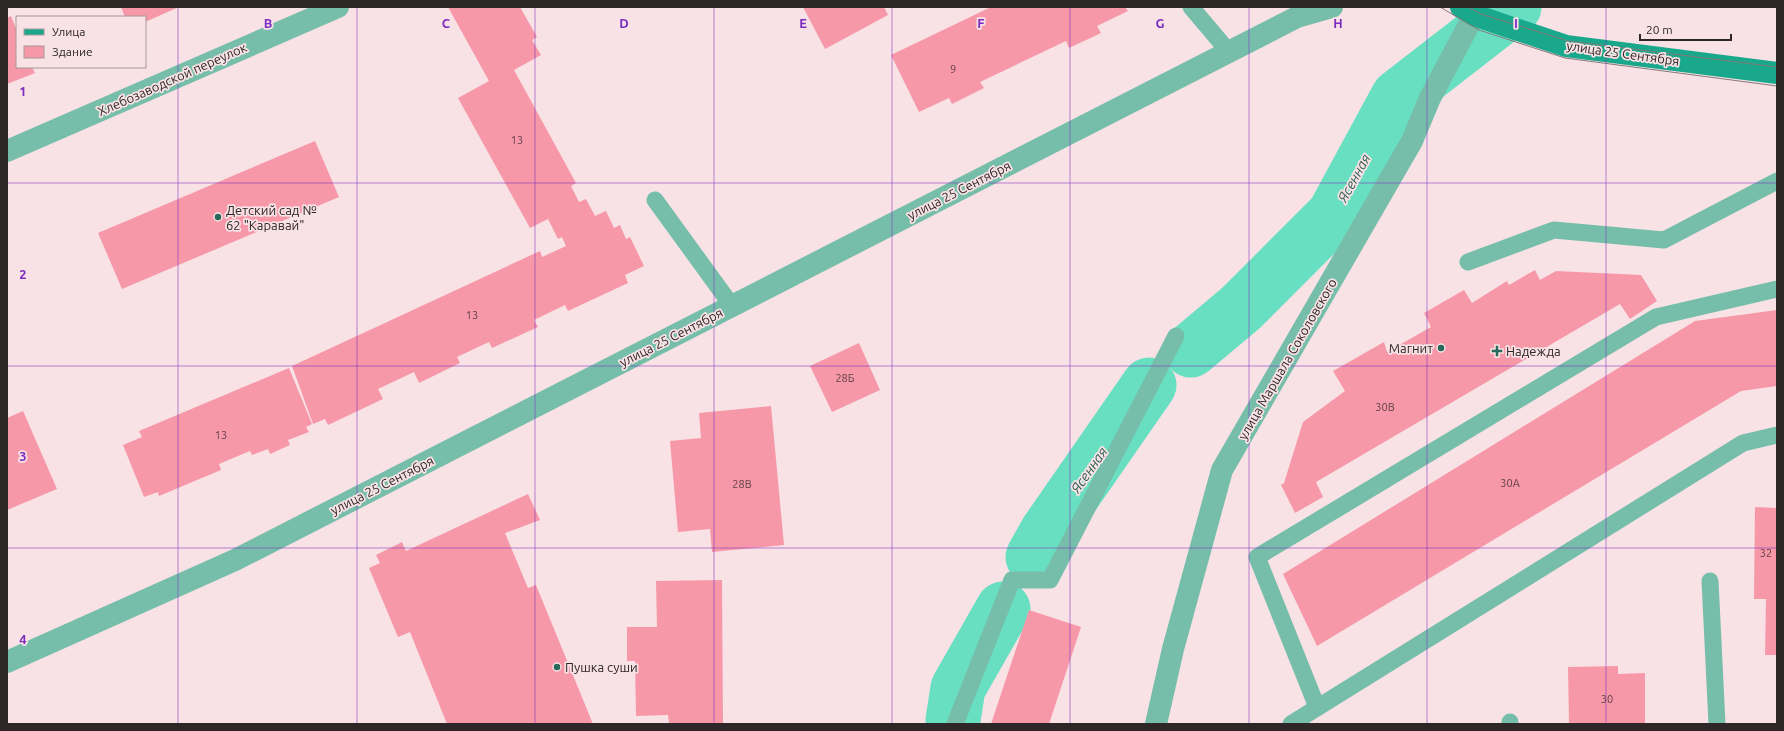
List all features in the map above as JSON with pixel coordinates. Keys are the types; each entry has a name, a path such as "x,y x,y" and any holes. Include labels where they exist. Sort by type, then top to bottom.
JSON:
{"main road":[{"name":"улица 25 Сентября","path":"1470,16 1566,46 1777,73"}],"street":[{"name":"Хлебозаводской переулок","path":"7,151 338,7"},
{"name":"улица 25 Сентября","path":"7,662 235,560 1229,52 1298,18 1332,7"},
{"name":"улица Маршала Соколовского","path":"1156,724 1173,649 1222,470 1412,141 1431,96 1470,16"}],"lane":[{"path":"1191,7 1229,52"},
{"path":"1468,262 1554,230 1664,240 1777,181"},
{"path":"655,200 732,306"},
{"path":"1317,707 1257,557 1656,317 1777,289"},
{"path":"955,724 1012,580 1050,580 1176,336"},
{"path":"1290,724 1743,443 1777,435"},
{"path":"1710,581 1717,724"}],"building":[{"path":"121,7 179,7 146,22 146,16 125,16"},
{"path":"448,7 520,7 537,37 532,40 541,55 514,70 576,183 571,186 579,202 586,199 595,216 606,211 614,228 620,225 626,239 630,237 644,266 625,275 628,283 568,311 565,305 534,320 538,327 492,348 489,342 457,357 460,363 419,383 414,372 378,389 383,399 328,425 325,419 313,424 292,366 540,251 542,257 566,246 562,237 558,239 548,219 530,228 458,98 489,81"},
{"path":"803,7 884,7 888,15 825,49"},
{"path":"991,7 1125,7 1128,11 1097,26 1101,33 1069,48 1066,41 980,82 984,88 952,104 949,98 919,112 891,55"},
{"path":"11,16 16,28 16,68 32,68 35,73 7,84 7,18"},
{"path":"315,141 339,197 122,289 98,233"},
{"path":"1535,270 1540,280 1556,271 1641,275 1657,301 1630,319 1620,304 1316,482 1323,497 1295,513 1281,485 1284,483 1303,422 1345,391 1333,371 1384,342 1387,352 1431,327 1424,313 1464,290 1472,303 1507,281 1509,285"},
{"path":"1777,310 1777,386 1741,391 1317,646 1283,574 1695,321"},
{"path":"859,343 880,390 832,412 810,366"},
{"path":"289,368 312,424 306,427 309,432 288,440 290,445 270,454 268,449 252,455 250,451 219,464 221,470 159,496 158,492 144,497 123,445 142,437 139,431"},
{"path":"771,406 784,545 712,552 710,529 678,532 670,441 701,438 699,413"},
{"path":"23,411 57,489 7,510 7,418"},
{"path":"528,494 540,520 505,533 528,588 536,585 593,724 447,724 410,632 398,637 369,568 380,563 376,555 402,542 406,551"},
{"path":"1755,507 1777,508 1777,655 1765,655 1766,599 1754,599"},
{"path":"722,580 723,724 669,724 668,715 636,716 635,661 627,661 627,627 657,627 656,581"},
{"path":"1029,610 1081,627 1049,724 991,724"},
{"path":"1618,666 1618,674 1645,673 1645,724 1569,724 1568,667"}],"waterway":[{"name":"Ясенная","path":"1191,350 1241,308 1334,215 1398,97 1514,7"},
{"name":"Ясенная","path":"1033,557 1047,532 1149,385"},
{"name":"Ясенная","path":"953,720 958,688 1003,609"}],"tram line":[{"path":"1440,7 1479,30 1565,58 1777,86"},
{"path":"1468,7 1481,14 1568,41 1777,67"}],"place":[{"name":"Детский сад № 62 \"Каравай\"","path":"218,217"},
{"name":"Магнит","path":"1441,348"},
{"name":"Надежда","path":"1497,351"},
{"name":"Пушка суши","path":"557,667"}]}
